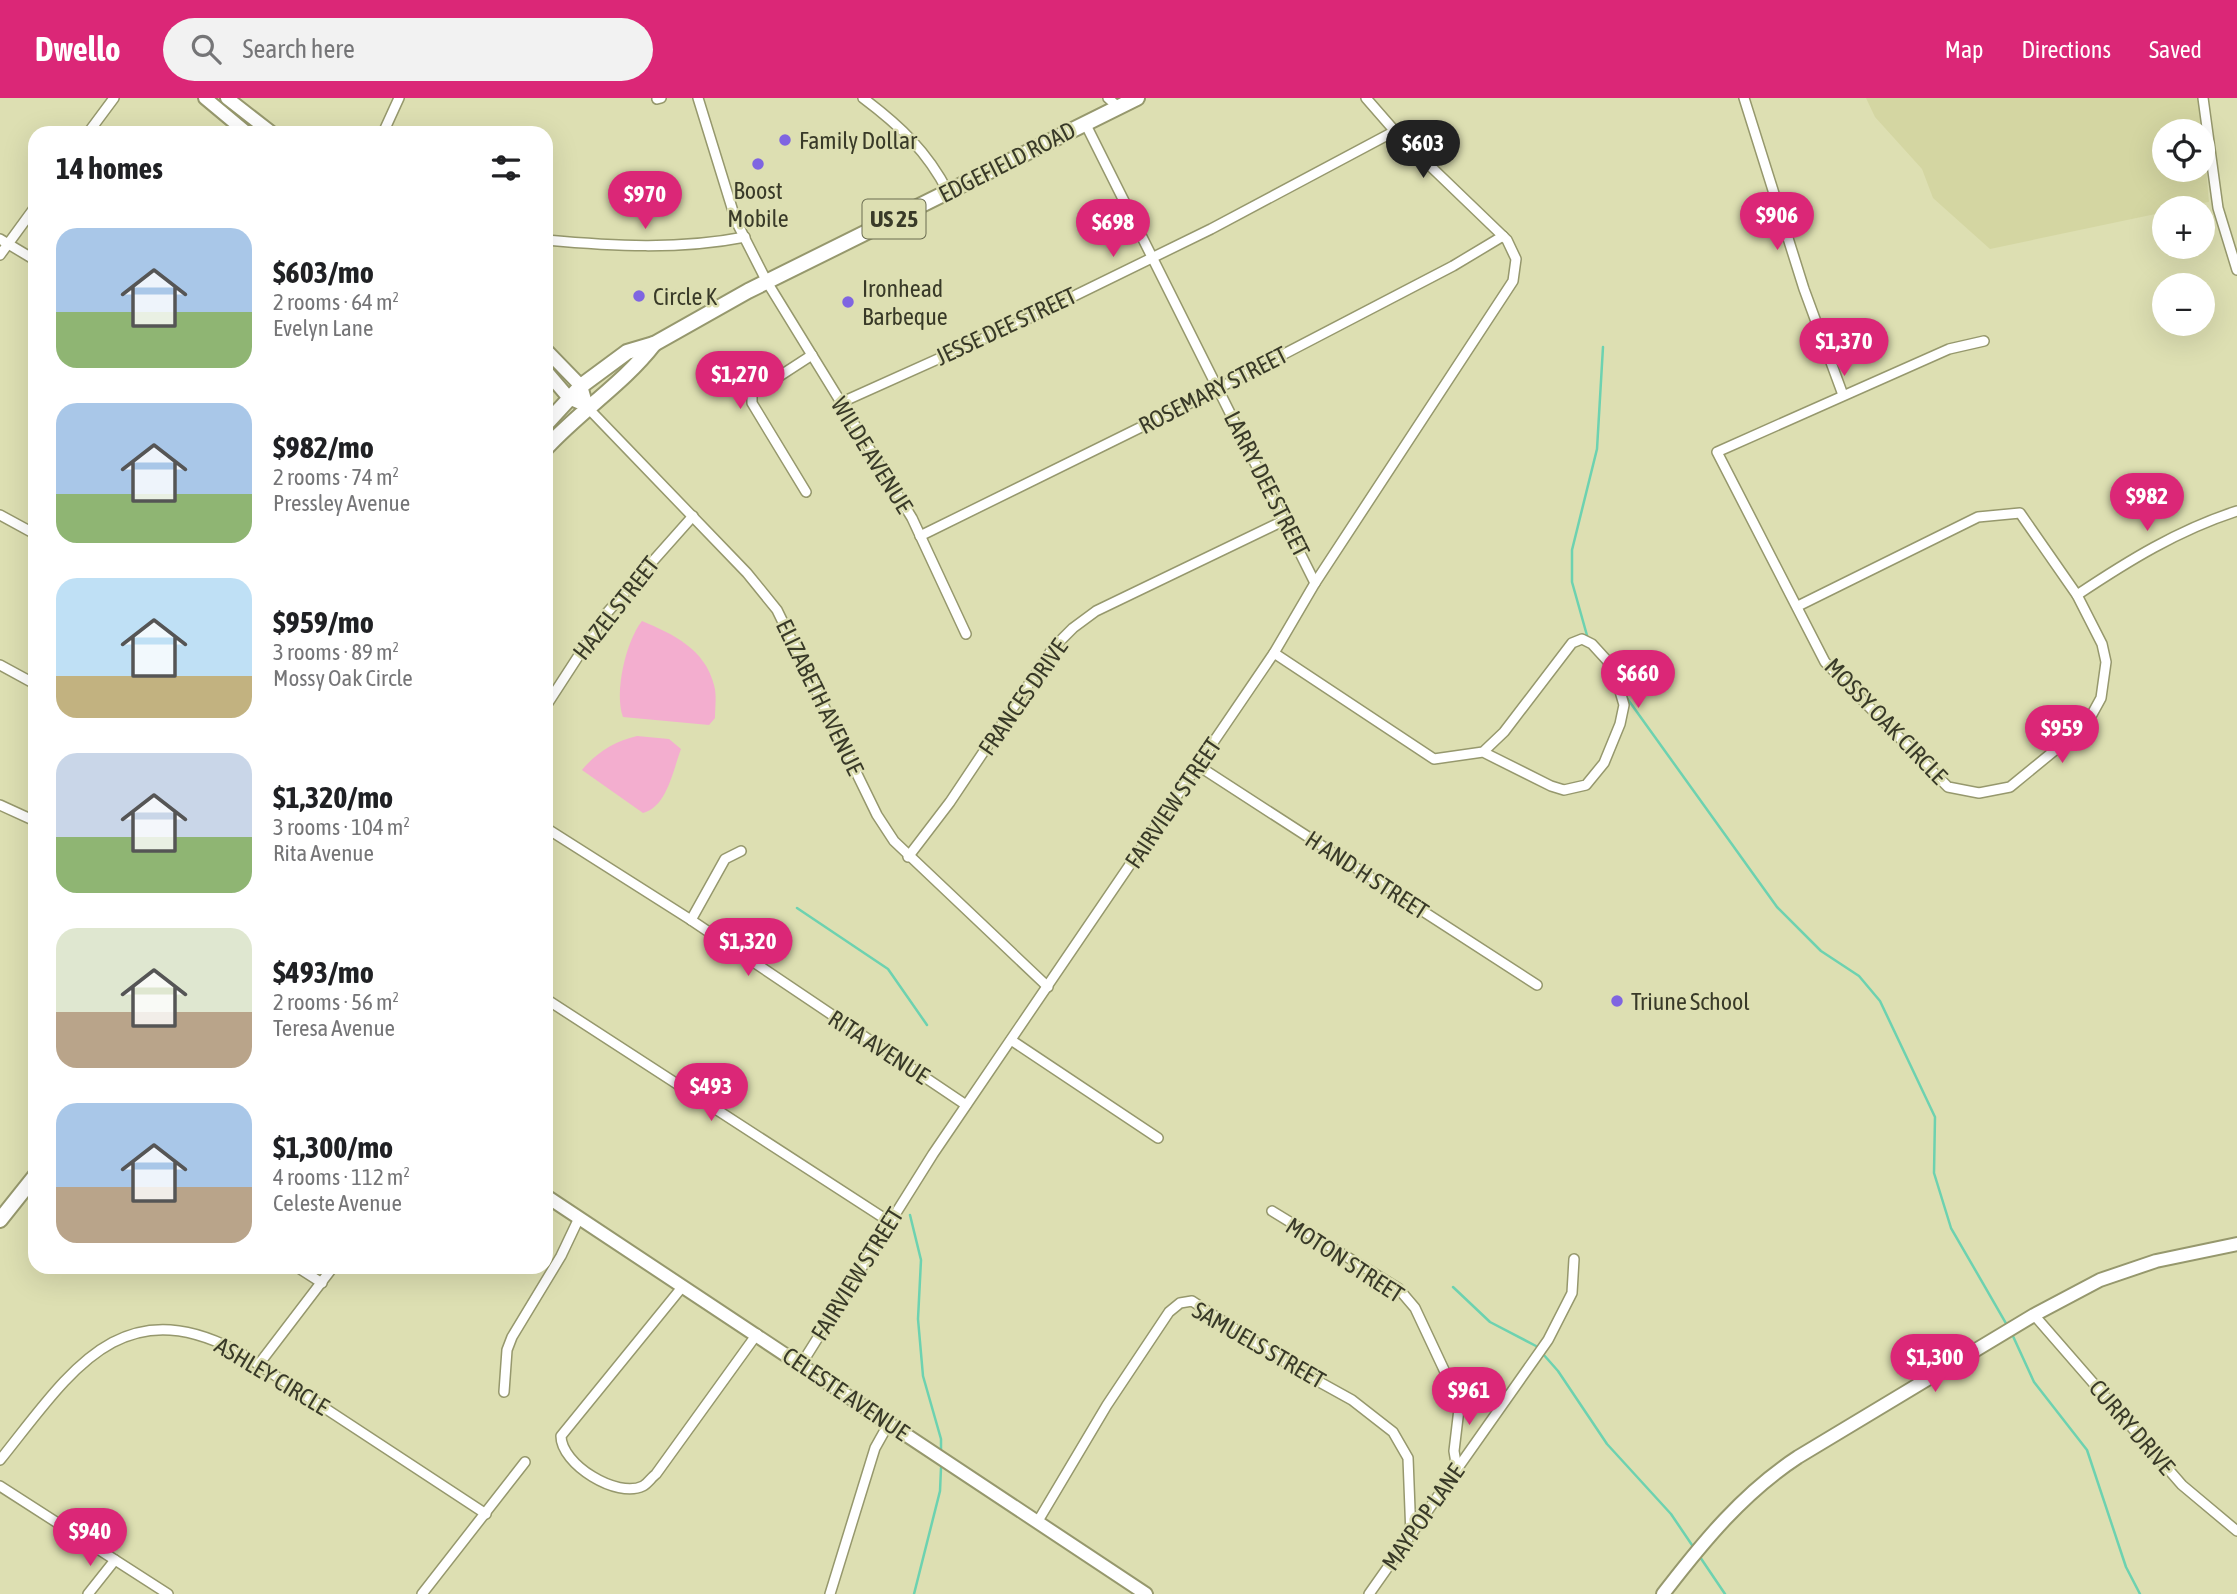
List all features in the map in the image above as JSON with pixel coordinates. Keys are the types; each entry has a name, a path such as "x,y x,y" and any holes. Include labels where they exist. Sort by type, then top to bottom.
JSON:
{"main road":[{"name":"EDGEFIELD ROAD","path":"553,416 581,386 627,352 654,344 767,282 1085,123 1113,103 1137,98"},
{"name":"EDGEFIELD ROAD","path":"553,441 587,407 637,366 654,344"},
{"path":"0,1220 28,1185"}],"street":[{"path":"93,126 114,98"},
{"path":"205,98 239,126"},
{"path":"227,98 263,126"},
{"path":"386,126 399,98"},
{"name":"WILDE AVENUE","path":"698,98 718,166 745,237 767,282 920,536 966,634"},
{"path":"863,98 895,122 925,152 948,192"},
{"path":"1366,98 1395,131 1503,236"},
{"path":"1744,98 1804,289 1843,395 1948,349 1984,341"},
{"path":"2203,98 2218,208 2237,270"},
{"name":"LARRY DEE STREET","path":"1085,123 1315,583"},
{"name":"JESSE DEE STREET","path":"840,403 1027,319 1150,256 1211,229 1395,131"},
{"path":"0,255 4,242 28,214"},
{"name":"ROSEMARY STREET","path":"920,536 1218,389 1453,266 1503,236"},
{"name":"FAIRVIEW STREET","path":"802,1363 966,1105 1273,653 1315,583 1513,281 1516,259 1503,236"},
{"path":"553,241 616,247 745,237"},
{"path":"4,242 28,256"},
{"path":"806,492 752,403 752,394 811,355"},
{"path":"553,357 581,386 587,407"},
{"path":"553,379 569,398 587,407"},
{"name":"MOSSY OAK CIRCLE","path":"1798,606 1978,517 2020,513 2077,595 2102,644 2106,662 2101,698 2091,718 2022,780 2010,788 1979,793 1948,788 1825,662 1717,452 1843,395"},
{"name":"ELIZABETH AVENUE","path":"587,407 693,516 778,610 877,815 908,857 1048,987"},
{"path":"2077,595 2140,553 2189,529 2237,511"},
{"path":"0,515 28,530"},
{"name":"HAZEL STREET","path":"553,695 605,615 693,516"},
{"name":"FRANCES DRIVE","path":"908,857 950,802 1053,648 1073,628 1096,611 1284,520"},
{"path":"1273,653 1434,759 1483,751 1504,732 1572,643 1582,639 1592,644 1613,667 1623,705 1620,724 1604,763 1586,785 1564,790 1551,786 1483,751"},
{"path":"0,664 28,680"},
{"name":"H AND H STREET","path":"1197,765 1537,985"},
{"path":"0,805 28,818"},
{"name":"RITA AVENUE","path":"553,832 691,920 966,1105"},
{"path":"691,920 725,859 741,851"},
{"path":"553,1004 890,1222"},
{"path":"1011,1040 1158,1138"},
{"name":"CELESTE AVENUE","path":"553,1201 802,1363 1146,1594"},
{"name":"MOTON STREET","path":"1272,1211 1398,1288 1415,1308 1453,1389 1459,1409 1454,1451 1457,1469"},
{"path":"553,1269 579,1218"},
{"path":"1663,1594 1719,1525 1766,1479 2034,1315 2120,1272 2237,1244"},
{"name":"MAYPOP LANE","path":"1369,1594 1563,1314 1574,1282 1574,1259"},
{"path":"308,1274 321,1283"},
{"path":"259,1364 327,1274"},
{"path":"505,1392 507,1350 550,1274"},
{"path":"684,1286 561,1436 561,1444 572,1460 599,1481 625,1488 643,1486 757,1334"},
{"name":"SAMUELS STREET","path":"1038,1521 1107,1405 1169,1312 1180,1303 1192,1301 1296,1369 1352,1400 1393,1432 1408,1458 1411,1535"},
{"name":"CURRY DRIVE","path":"2034,1315 2182,1485 2237,1531"},
{"name":"ASHLEY CIRCLE","path":"0,1461 73,1370 95,1352 127,1335 166,1329 199,1334 224,1343 486,1514"},
{"path":"830,1594 875,1447 889,1423"},
{"path":"422,1594 525,1462"},
{"path":"0,1486 168,1594"},
{"path":"88,1594 115,1560"}],"shaded area":[{"path":"1866,98 2198,98 2201,119 2152,119 2152,182 2207,182 2208,196 2152,196 2152,215 1990,249 1933,198 1922,169 1875,117"},
{"path":"642,621 686,644 710,672 715,693 715,718 709,725 623,717 620,694 623,667 631,641"},
{"path":"637,736 669,739 681,749 663,796 651,809 643,813 582,770 607,748"}],"waterway":[{"path":"1588,639 1572,582 1572,550 1597,449 1603,347"},
{"path":"1601,659 1612,677"},
{"path":"1624,694 1777,907 1821,951 1859,976 1880,1001 1935,1117 1934,1173 1951,1228 2007,1325"},
{"path":"797,908 888,969 927,1025"},
{"path":"910,1215 921,1260 918,1319 923,1376 941,1439 941,1449"},
{"path":"1453,1287 1490,1322 1536,1346 1558,1371 1607,1444 1671,1514 1694,1548"},
{"path":"2012,1334 2034,1382 2087,1450 2126,1567 2140,1594"},
{"path":"914,1594 940,1491 941,1468"},
{"path":"1700,1557 1725,1594"}],"place":[{"name":"Family Dollar","path":"785,140"},
{"name":"Boost Mobile","path":"758,164"},
{"name":"Circle K","path":"639,296"},
{"name":"Ironhead Barbeque","path":"848,302"},
{"name":"Triune School","path":"1617,1001"}]}
